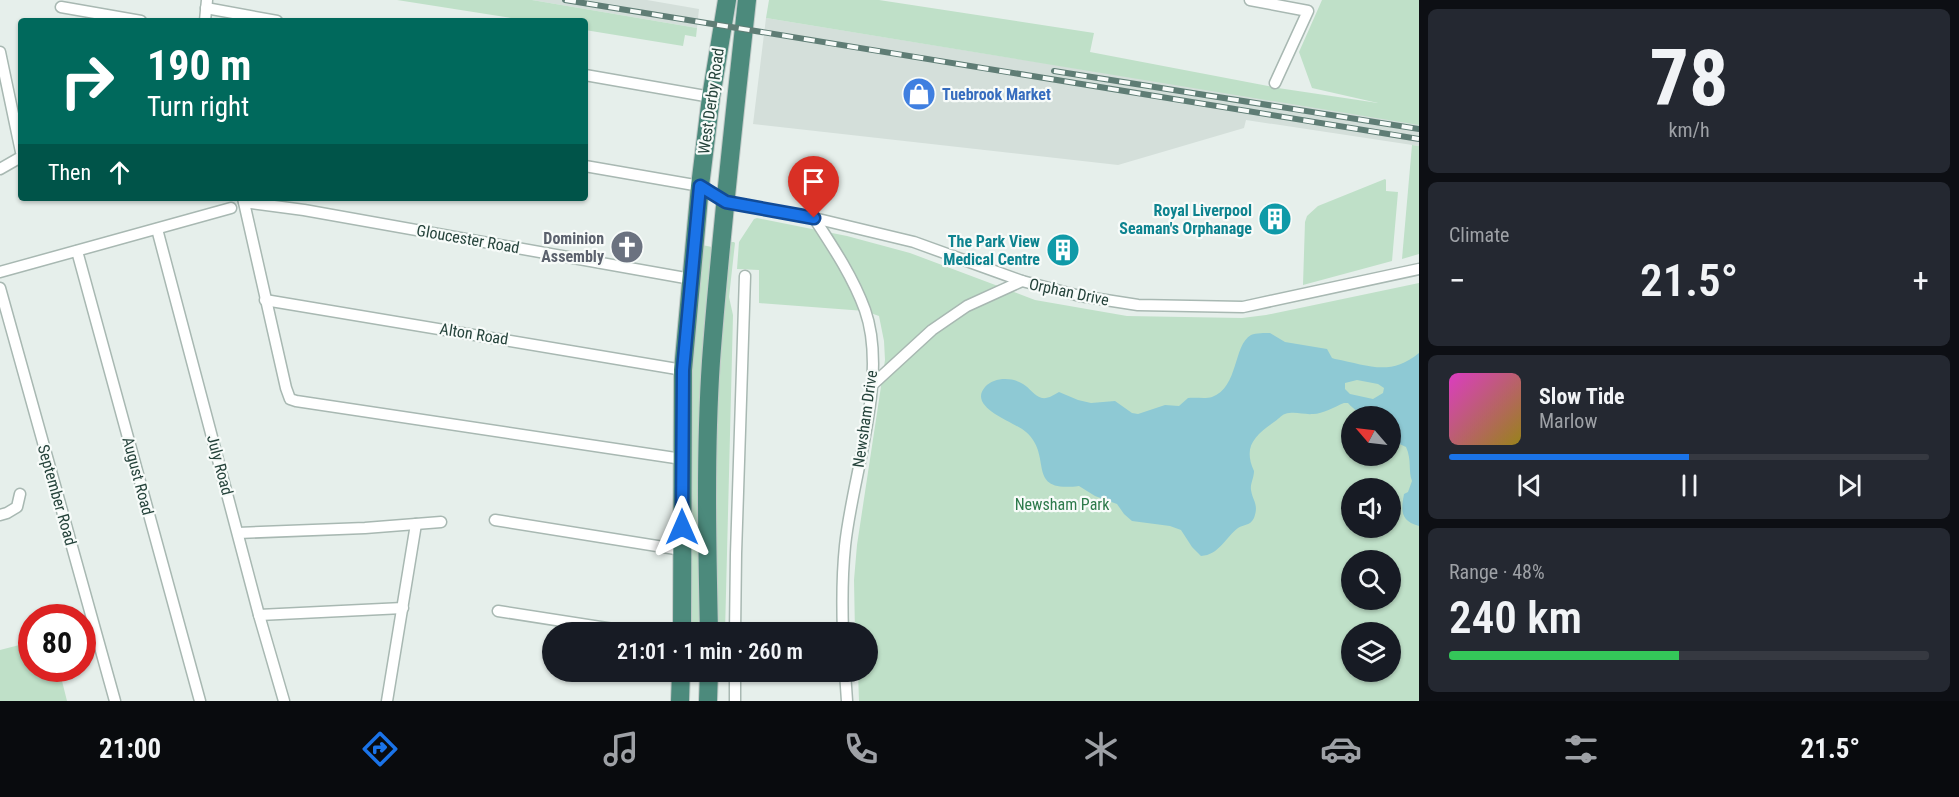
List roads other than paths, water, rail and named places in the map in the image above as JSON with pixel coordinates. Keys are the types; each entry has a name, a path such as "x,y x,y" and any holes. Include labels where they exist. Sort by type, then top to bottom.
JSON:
{"highway":[{"name":"West Derby Road","path":"682,622 683,370 700,186 711,97 727,0"},
{"name":"West Derby Road","path":"709,622 707,451 716,292 747,0"},
{"path":"700,186 726,202"},
{"path":"680,701 681,682"},
{"path":"708,701 709,682"}],"street":[{"path":"1250,0 1311,8 1275,83"},
{"path":"206,4 264,18"},
{"path":"62,7 104,18"},
{"path":"0,52 18,138"},
{"path":"588,76 711,97"},
{"path":"0,169 18,159"},
{"path":"588,167 700,186"},
{"path":"243,201 264,300 286,388 291,399 682,459"},
{"name":"Gloucester Road","path":"249,201 691,279"},
{"name":"Orphan Drive","path":"726,202 814,218 914,242 1022,281 1080,296 1138,305 1243,308 1419,269"},
{"path":"0,272 231,208"},
{"name":"Newsham Drive","path":"814,218 846,268 865,311 873,349 871,386 845,545 843,622"},
{"name":"July Road","path":"157,229 284,701"},
{"name":"August Road","path":"77,250 200,701"},
{"path":"735,622 745,276"},
{"path":"871,386 940,324 967,306 1022,281"},
{"name":"September Road","path":"0,288 115,701"},
{"name":"Alton Road","path":"264,300 683,370"},
{"path":"0,514 17,507 20,494"},
{"path":"495,520 682,550"},
{"path":"238,533 441,522"},
{"path":"387,701 416,524"},
{"path":"259,615 403,608"},
{"path":"498,611 568,622"},
{"path":"735,682 735,701"},
{"path":"846,682 848,701"}],"water":[{"path":"1270,333 1285,342 1327,349 1332,358 1368,366 1398,365 1419,353 1419,526 1408,521 1403,514 1404,494 1408,492 1412,481 1409,456 1406,447 1401,445 1401,406 1351,406 1344,403 1317,414 1282,415 1256,437 1250,449 1254,471 1251,488 1256,506 1254,518 1249,524 1238,528 1213,552 1201,556 1181,530 1170,526 1132,521 1117,504 1095,496 1079,486 1062,487 1051,484 1042,471 1034,441 1026,432 987,408 982,401 981,395 985,387 993,381 1009,379 1023,384 1042,398 1059,392 1091,403 1115,401 1132,413 1138,414 1165,405 1179,406 1188,398 1209,398 1221,392 1231,376 1245,340 1253,334","holes":["1357,380 1378,384 1384,388 1383,393 1373,399 1350,394 1345,389 1345,383"]}],"railway":[{"path":"565,0 1419,139"},
{"path":"1054,71 1419,129"}],"place":[{"name":"Tuebrook Market","path":"919,94"},
{"name":"Royal Liverpool Seaman's Orphanage","path":"1275,219"},
{"name":"Dominion Assembly","path":"627,247"},
{"name":"The Park View Medical Centre","path":"1063,250"}],"park label":[{"name":"Newsham Park","path":"1062,504"}]}
